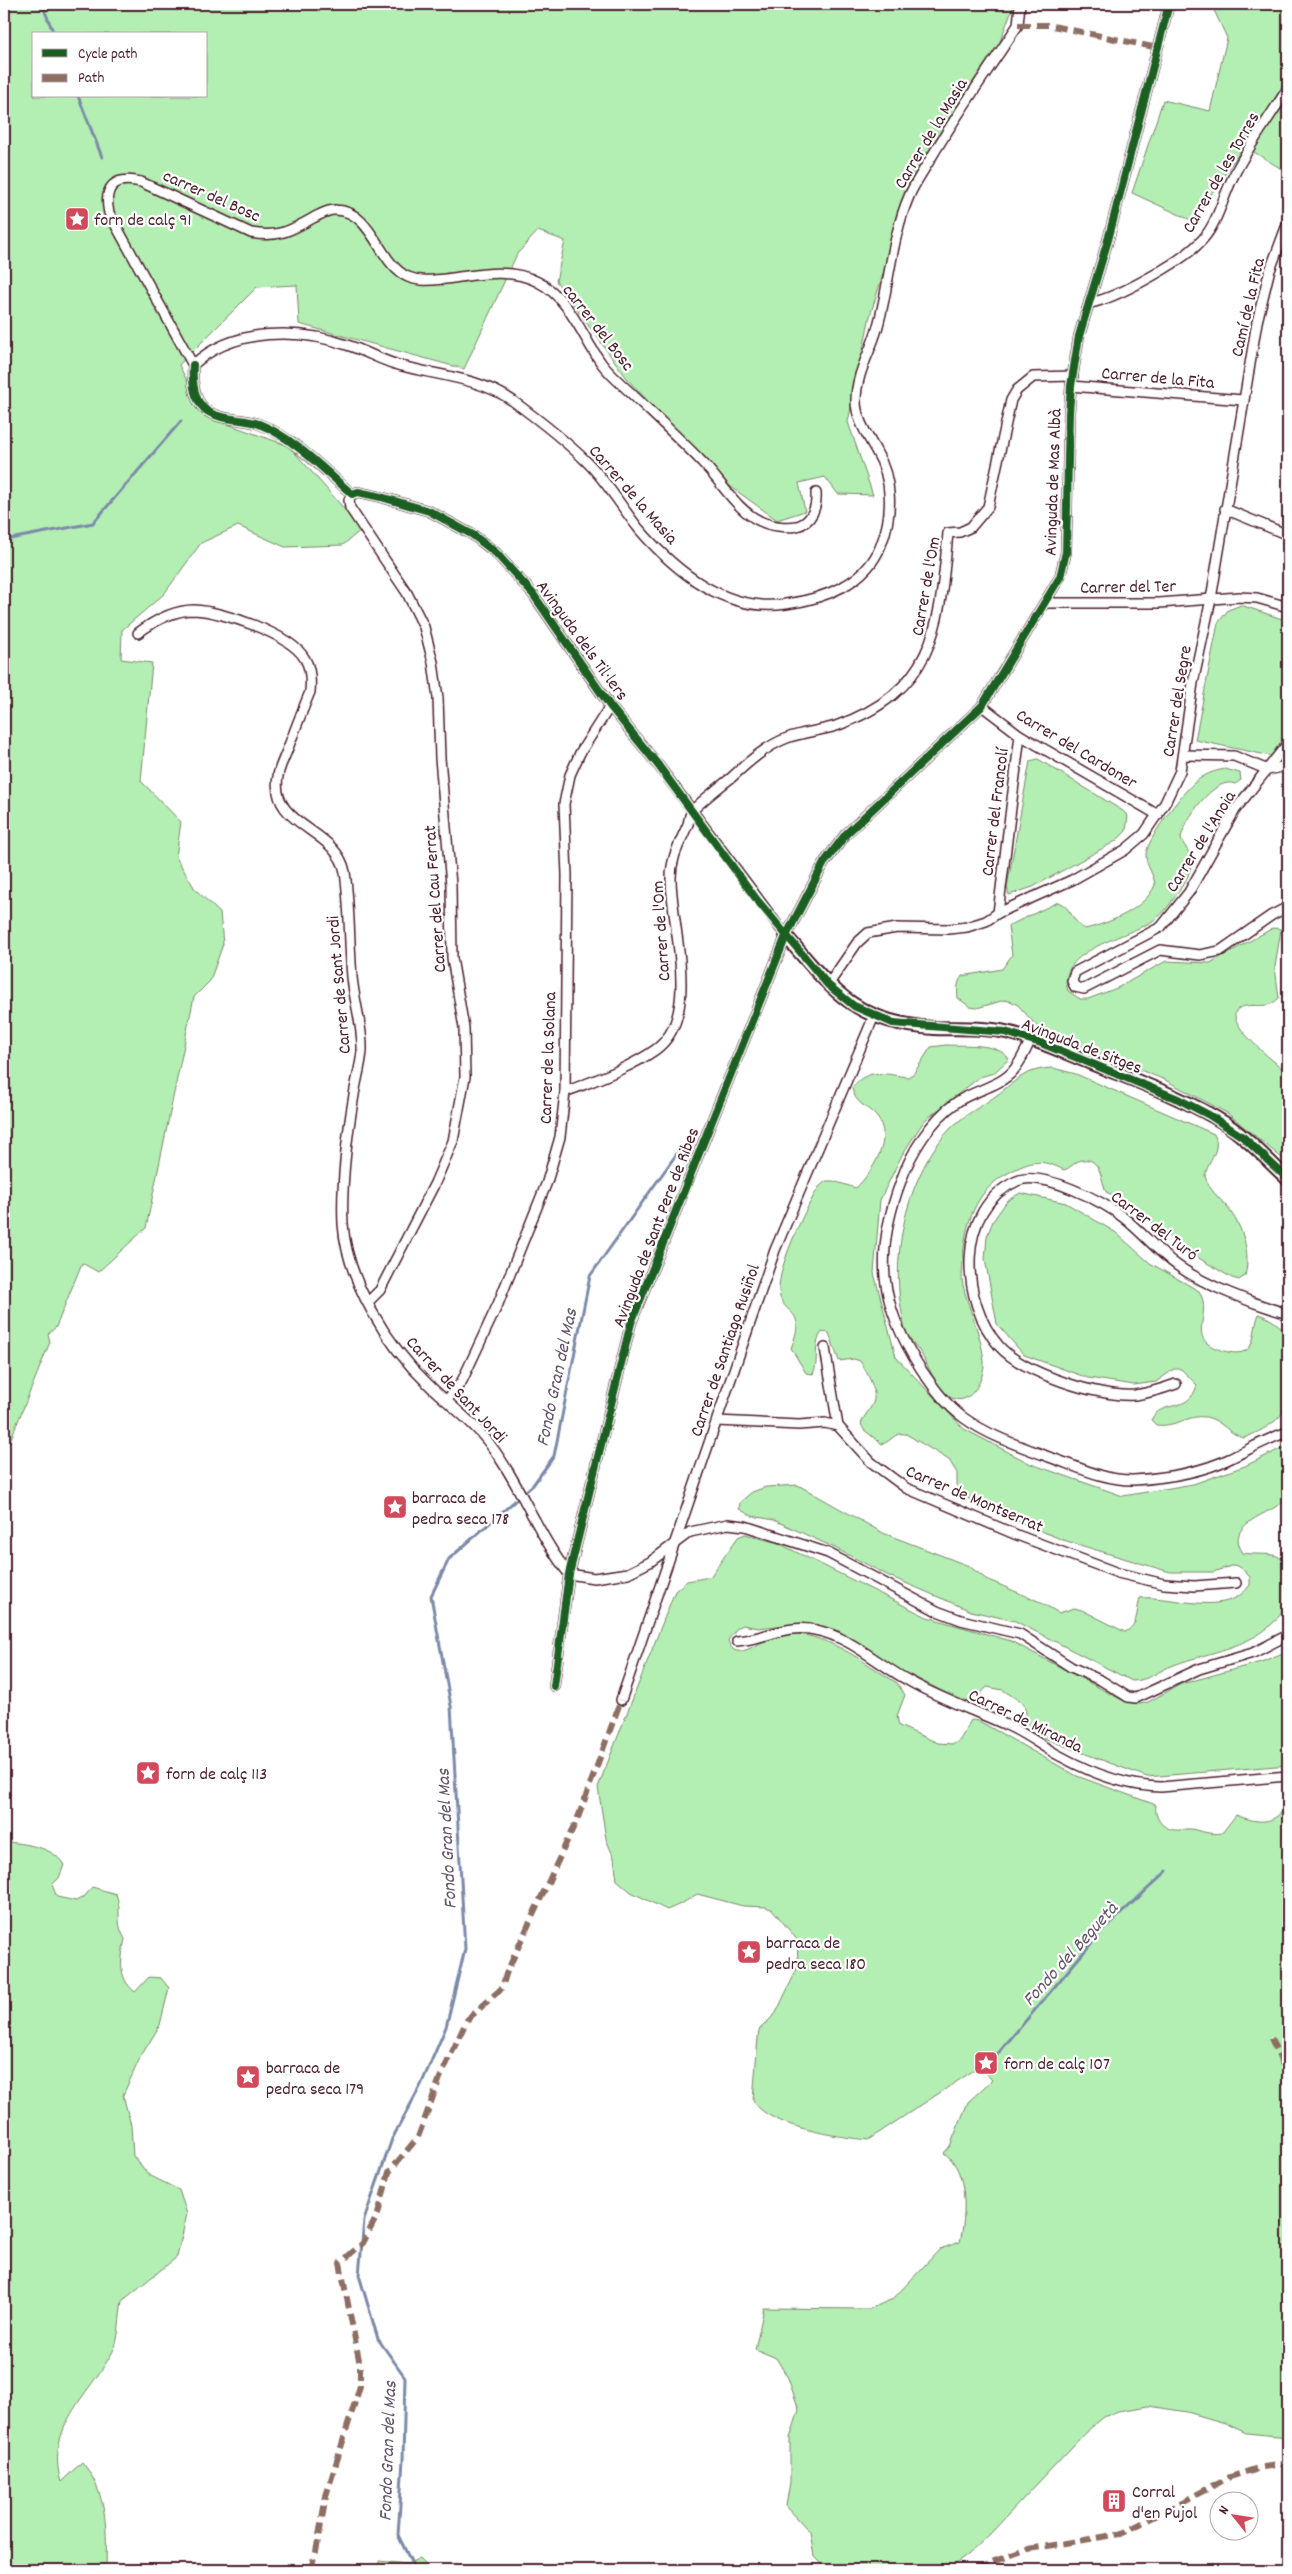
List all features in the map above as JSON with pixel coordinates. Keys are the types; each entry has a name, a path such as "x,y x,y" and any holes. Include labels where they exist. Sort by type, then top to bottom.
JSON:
{"street":[{"name":"Carrer de la Masia","path":"193,365 218,346 240,338 310,336 350,346 400,366 472,381 512,400 588,463 656,548 708,589 736,601 774,606 803,602 843,586 869,568 880,548 888,523 887,476 862,423 856,402 859,376 879,322 888,270 899,224 911,192 934,151 1018,25 1020,4"},
{"name":"Avinguda de Mas Albà","path":"786,936 824,862 846,834 982,706 1060,577 1066,552 1072,376 1080,336 1169,4"},
{"name":"Carrer de les Torres","path":"1090,303 1104,300 1167,266 1202,240 1209,231 1234,175 1288,88"},
{"name":"carrer del Bosc","path":"193,365 109,213 106,202 109,189 116,182 126,178 141,182 251,233 264,235 275,235 292,230 335,209 344,211 354,216 363,225 398,271 417,280 498,272 512,273 532,279 558,297 603,365 703,463 754,517 760,521 775,525 791,527 802,524 809,519 814,510 816,493"},
{"name":"Camí de la Fita","path":"1243,400 1269,273 1288,222"},
{"path":"193,365 192,378 195,390 199,402 207,411 220,416 260,424 316,462 352,494"},
{"name":"Carrer de l'Om","path":"565,1092 618,1070 656,1050 670,1033 678,1018 681,999 680,973 671,878 676,848 691,812 767,749 787,738 835,726 873,708 894,694 909,678 931,644 940,616 948,533 960,532 971,526 988,508 1010,400 1024,382 1033,377 1072,376"},
{"name":"Carrer de la Fita","path":"1071,386 1243,400"},
{"name":"Carrer del Segre","path":"828,986 857,943 868,933 897,928 934,930 967,927 986,921 998,913 1103,864 1144,834 1158,815 1180,771 1193,683 1211,599 1243,400"},
{"name":"Avinguda dels Til·lers","path":"352,494 358,492 381,496 429,511 473,535 496,553 533,594 610,706 658,765 691,812"},
{"name":"Carrer del Cau Ferrat","path":"352,494 349,500 350,508 390,565 424,627 433,662 438,698 440,758 451,885 452,958 464,1028 465,1078 453,1141 435,1183 380,1290 368,1302"},
{"path":"1225,508 1288,536"},
{"name":"Carrer del Ter","path":"1046,603 1159,603 1239,597 1257,598 1288,607"},
{"name":"Carrer de Sant Jordi","path":"138,633 155,620 185,611 200,611 222,615 287,642 305,658 309,670 310,692 278,776 278,793 284,810 290,817 321,837 337,852 344,872 352,974 362,1053 354,1097 345,1171 343,1226 354,1270 379,1324 397,1350 428,1385 448,1400 490,1444 525,1502 553,1554 569,1574"},
{"name":"Carrer de la Solana","path":"448,1400 462,1380 524,1242 560,1137 565,1092 567,875 564,804 570,775 580,753 610,706"},
{"name":"Carrer del Cardoner","path":"982,706 1020,735 1158,815"},
{"name":"Carrer del Francolí","path":"998,913 1020,735"},
{"name":"Carrer de l'Anoia","path":"1160,950 1084,989 1073,984 1072,978 1075,972 1152,934 1178,908 1210,857 1235,810 1288,743"},
{"path":"1183,755 1234,756 1268,770 1282,767 1288,768"},
{"name":"Avinguda de Sitges","path":"691,812 786,936 828,986 854,1006 893,1024 980,1029 1005,1032 1031,1039 1178,1099 1209,1115 1243,1137 1288,1179"},
{"path":"1152,934 1160,950 1200,955 1220,951 1272,915 1288,908"},
{"name":"Avinguda de Sant Pere de Ribes","path":"554,1686 569,1574 631,1323 786,936"},
{"name":"Carrer de Santiago Rusiñol","path":"621,1700 775,1250 874,1016"},
{"path":"1031,1039 1014,1070 1006,1078 968,1095 945,1111 918,1147 902,1178 889,1222 883,1259 885,1289 907,1348 935,1390 962,1416 978,1427 1036,1452 1116,1480 1170,1475 1208,1466 1288,1432"},
{"name":"Carrer del Turó","path":"1176,1384 1135,1395 1117,1395 1090,1389 1038,1371 1015,1359 1000,1346 987,1330 978,1308 972,1286 970,1256 976,1229 984,1210 991,1200 1018,1180 1027,1178 1046,1180 1109,1207 1125,1218 1178,1266 1209,1284 1288,1314"},
{"path":"717,1421 799,1425 825,1423 838,1426 825,1348"},
{"name":"Carrer de Montserrat","path":"838,1426 871,1462 906,1488 1033,1541 1118,1573 1164,1584 1194,1586 1236,1583"},
{"path":"569,1574 594,1578 628,1573 650,1562 690,1532 728,1524 745,1526 811,1547 853,1565 937,1611 961,1620 1020,1634 1071,1667 1102,1680 1128,1697 1136,1698 1185,1674 1253,1653 1288,1635"},
{"name":"Carrer de Miranda","path":"737,1641 751,1640 794,1627 833,1635 851,1644 909,1682 1022,1732 1060,1756 1121,1782 1140,1786 1161,1787 1288,1776"}],"green space":[{"path":"4,4 1014,4 998,47 909,190 870,316 848,422 873,495 838,494 825,477 799,483 805,511 777,520 727,484 629,381 556,281 565,241 538,231 517,254 464,369 299,324 297,285 257,287 179,365 205,416 289,446 362,529 343,545 285,547 238,526 201,543 164,594 122,630 121,659 152,663 141,781 181,822 176,857 195,889 220,913 223,944 210,981 194,997 146,1228 98,1272 82,1263 56,1327 48,1334 50,1342 4,1456"},
{"path":"1211,4 1288,4 1288,173 1244,146 1193,221 1132,193 1163,100 1210,111 1227,38"},
{"path":"1241,605 1288,621 1288,731 1271,756 1195,740 1218,623 1228,610"},
{"path":"1038,759 1123,811 1128,816 1126,831 1116,841 1033,887 1009,895 1007,887 1030,761"},
{"path":"1225,769 1240,773 1241,780 1235,784 1227,783 1218,786 1201,801 1187,822 1181,839 1191,857 1190,869 1186,880 1170,903 1154,920 1097,946 1083,955 1072,965 1067,977 1068,991 1080,999 1088,999 1117,988 1166,961 1210,963 1273,928 1281,929 1275,967 1279,998 1268,1005 1246,1006 1237,1010 1235,1018 1240,1028 1250,1039 1288,1073 1288,1163 1227,1113 1165,1080 1040,1030 1018,1005 1012,1002 1005,1000 977,1008 970,1007 958,998 958,986 962,976 1002,969 1012,955 1008,926 1058,902 1066,907 1077,923 1085,929 1115,919 1143,902 1155,885 1146,856 1151,840 1173,807 1194,783 1208,774"},
{"path":"946,1045 989,1047 1004,1054 1009,1059 994,1073 980,1077 924,1121 902,1155 880,1200 874,1273 896,1357 964,1429 1031,1464 1123,1496 1193,1484 1245,1466 1282,1448 1288,1448 1288,1497 1282,1503 1253,1519 1239,1533 1238,1542 1243,1553 1269,1554 1281,1558 1285,1563 1288,1582 1285,1602 1277,1618 1264,1631 1248,1640 1174,1665 1144,1679 1132,1681 1015,1621 971,1611 889,1576 835,1548 774,1520 752,1516 739,1509 740,1502 752,1492 766,1487 798,1485 883,1533 969,1566 986,1579 1038,1601 1059,1613 1074,1608 1082,1610 1125,1632 1135,1622 1140,1598 1214,1603 1228,1601 1240,1595 1250,1585 1250,1577 1240,1567 1234,1565 1213,1572 1170,1572 1063,1540 1014,1520 987,1505 957,1495 957,1473 949,1460 906,1434 898,1434 882,1444 864,1430 861,1424 872,1406 874,1398 871,1381 860,1361 854,1359 839,1361 829,1333 822,1332 817,1342 816,1363 813,1374 806,1373 791,1348 797,1324 794,1316 782,1302 779,1286 786,1257 806,1209 819,1187 826,1181 833,1181 856,1188 869,1173 882,1144 883,1134 881,1125 876,1116 858,1101 852,1088 858,1081 871,1074 908,1077 914,1073 931,1047"},
{"path":"1053,1068 1076,1074 1214,1134 1216,1140 1215,1150 1205,1176 1211,1189 1233,1215 1241,1231 1247,1258 1245,1276 1239,1280 1232,1278 1187,1251 1128,1202 1106,1192 1099,1170 1093,1162 1082,1160 1064,1170 1056,1166 1036,1162 1023,1166 997,1180 987,1189 969,1221 964,1246 962,1282 981,1343 984,1368 976,1389 971,1395 959,1400 952,1398 943,1391 904,1328 899,1285 899,1261 906,1212 924,1166 936,1146 951,1128 1022,1076 1035,1071"},
{"path":"1020,1193 1066,1203 1115,1232 1150,1263 1199,1291 1204,1310 1202,1335 1205,1341 1214,1347 1228,1352 1238,1353 1245,1351 1252,1342 1259,1314 1280,1326 1288,1338 1290,1354 1286,1402 1277,1420 1244,1438 1206,1417 1194,1417 1169,1425 1156,1425 1151,1420 1156,1413 1188,1400 1193,1394 1197,1385 1181,1369 1174,1369 1156,1382 1134,1385 1088,1378 1024,1355 997,1324 985,1259 987,1236 993,1221 1007,1201"},
{"path":"745,1534 778,1543 927,1617 1011,1641 1126,1702 1140,1704 1148,1702 1181,1684 1261,1662 1288,1651 1288,1765 1147,1777 1038,1736 1028,1725 1024,1704 1003,1690 987,1687 972,1703 964,1702 882,1661 839,1631 803,1623 758,1628 743,1625 737,1628 728,1640 732,1648 737,1651 751,1648 782,1634 798,1634 828,1642 857,1657 897,1683 905,1695 897,1716 899,1726 938,1743 954,1744 960,1740 971,1720 979,1721 1077,1776 1156,1805 1156,1814 1160,1822 1170,1829 1222,1833 1236,1815 1252,1820 1266,1821 1278,1815 1288,1801 1288,2437 1246,2433 1225,2423 1187,2412 1149,2406 1118,2411 1104,2417 1086,2432 990,2534 968,2555 949,2569 827,2570 814,2557 810,2532 786,2506 790,2482 790,2438 799,2410 788,2378 776,2358 755,2349 764,2308 869,2309 893,2299 940,2249 960,2242 964,2220 962,2182 958,2170 944,2153 950,2146 968,2102 992,2080 979,2067 868,2140 805,2129 773,2117 761,2109 753,2100 758,2037 759,2030 776,2013 796,1971 798,1964 797,1940 773,1910 766,1907 743,1906 697,1894 667,1910 631,1892 617,1880 614,1858 606,1839 598,1787 675,1591 687,1581 710,1577 738,1537"},
{"path":"4,1841 37,1847 53,1853 59,1858 64,1865 59,1878 52,1885 57,1897 76,1901 85,1896 92,1887 116,1894 119,1906 120,1927 125,1939 122,1968 125,1980 135,1992 149,1977 161,1978 169,1988 160,2025 141,2056 123,2095 131,2125 133,2156 149,2175 179,2190 187,2214 177,2257 122,2301 115,2348 72,2413 59,2445 58,2463 61,2482 82,2462 91,2474 97,2487 106,2527 106,2570 4,2570"},
{"path":"420,2558 432,2570 378,2570 379,2561 407,2564"}],"waterway":[{"path":"42,4 53,32"},
{"path":"79,98 102,157"},
{"path":"4,536 10,539 93,523 181,421"},
{"name":"Fondo Gran del Mas","path":"415,2570 398,2535 403,2460 405,2377 378,2339 359,2275 364,2220 392,2139 421,2085 446,2027 465,1949 451,1706 431,1596 449,1559 533,1485 554,1456 590,1276 678,1152"},
{"name":"Fondo del Beguetà","path":"995,2057 1100,1933 1167,1871"}],"marked path":[{"path":"1018,25 1048,25 1158,48"},
{"path":"310,2570 316,2552 326,2496 360,2386 360,2365 340,2263 363,2243 378,2214 389,2172 418,2137 440,2078 467,2020 502,1988 506,1974 579,1815 621,1700"},
{"path":"1271,2038 1288,2077"},
{"path":"977,2570 992,2562 1028,2549 1121,2534 1230,2477 1258,2468 1288,2463"}],"cycle path":[{"path":"554,1686 569,1574 631,1323 786,936 824,863 846,834 982,706 1060,577 1066,552 1071,386 1079,336 1108,240 1169,4"},
{"path":"193,365 193,384 196,396 202,407 207,411 226,418 253,422 272,430 308,455 352,494 358,492 381,497 429,511 473,535 496,553 533,594 610,706 658,765 757,900 828,985 854,1006 893,1023 1005,1032 1041,1043 1178,1099 1209,1115 1243,1137 1288,1179"}],"place":[{"name":"forn de calç 91","path":"77,219"},
{"name":"barraca de pedra seca 178","path":"395,1507"},
{"name":"forn de calç 113","path":"148,1773"},
{"name":"barraca de pedra seca 180","path":"749,1952"},
{"name":"forn de calç 107","path":"986,2063"},
{"name":"barraca de pedra seca 179","path":"248,2077"},
{"name":"Corral d'en Pujol","path":"1114,2501"}]}
